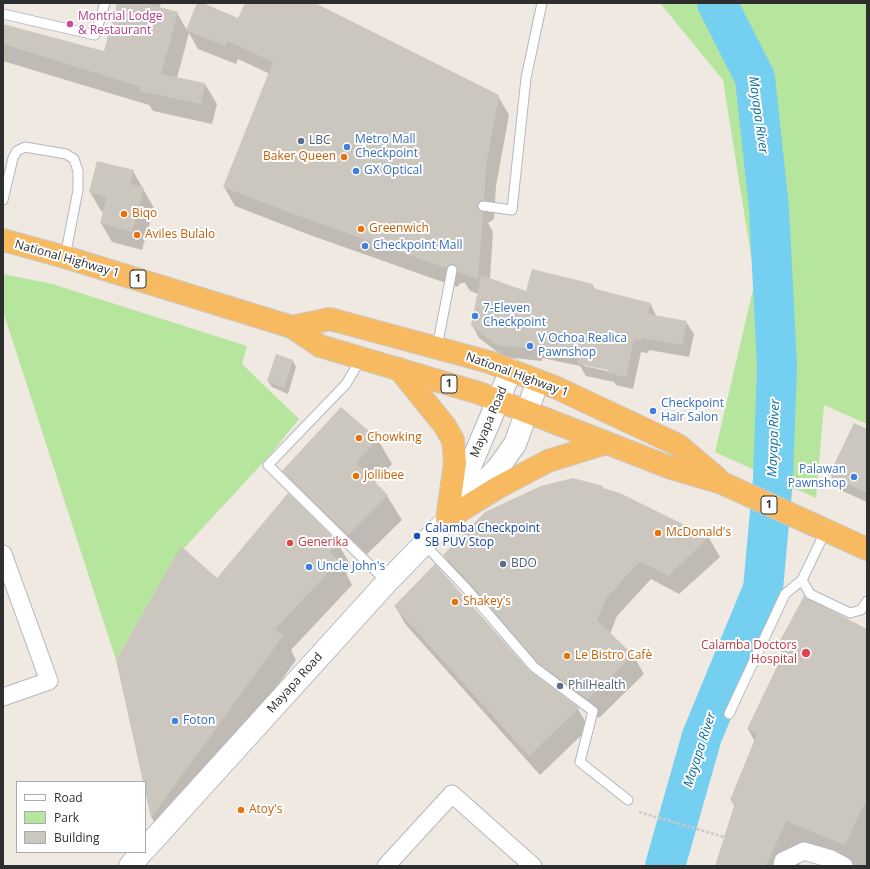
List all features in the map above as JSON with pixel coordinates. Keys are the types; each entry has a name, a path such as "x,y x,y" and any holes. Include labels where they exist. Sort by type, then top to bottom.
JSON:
{"highway":[{"name":"National Highway 1","path":"3,240 65,257 292,327 320,346 498,400 671,468 722,483 867,549"},
{"name":"National Highway 1","path":"292,327 330,319 489,362 538,381 643,427 678,445 722,483"},
{"path":"399,369 445,426 453,440 455,463 447,519"},
{"path":"447,519 497,488 548,461 606,443"}],"main road":[{"name":"Mayapa Road","path":"447,519 511,370"},
{"name":"Mayapa Road","path":"146,848 387,582 507,458 515,444 538,381"},
{"path":"130,866 141,853"}],"street":[{"path":"3,554 49,681 3,698"},
{"path":"386,866 452,794 533,866"},
{"path":"782,866 783,861 804,851 835,864"}],"lane":[{"path":"3,14 95,35 105,3"},
{"path":"483,206 512,210 526,78 542,3"},
{"path":"3,200 13,158 17,152 25,147 66,154 74,159 78,171 78,190 65,257"},
{"path":"437,347 452,270"},
{"path":"362,358 346,384 268,465 387,582"},
{"path":"729,714 785,594 802,580 821,528"},
{"path":"424,544 465,587 534,667 594,711 580,762 628,800"},
{"path":"802,580 810,594 850,613 861,610 867,601"}],"path":[{"path":"628,800 629,808 724,837"}],"green space":[{"path":"660,3 867,3 867,424 824,405 816,498 715,452 755,281 723,80"},
{"path":"3,274 52,284 247,346 242,364 299,419 269,456 174,559 116,660 3,311"}],"building":[{"path":"117,3 144,3 178,12 161,74 205,83 201,104 140,91 141,87 3,44 3,24 104,51"},
{"path":"197,3 203,3 238,18 245,3 315,3 499,95 486,166 484,200 479,202 477,206 479,210 483,212 478,279 458,272 458,268 454,264 450,264 446,268 296,215 223,187 273,62 227,41 225,46 186,30"},
{"path":"97,161 134,170 130,184 144,188 132,232 100,223 107,197 89,192"},
{"path":"532,269 593,284 592,288 650,303 648,314 687,321 682,345 642,338 641,341 634,339 626,377 607,373 608,370 577,364 579,356 535,346 535,349 496,345 471,325 481,275 526,291"},
{"path":"276,354 293,360 284,388 267,381"},
{"path":"341,407 378,439 356,463 388,495 348,535 282,471"},
{"path":"854,423 867,429 867,493 829,475"},
{"path":"573,478 603,486 603,488 620,493 709,537 668,576 640,561 607,597 597,620 633,655 588,699 538,663 470,583 443,555 485,512 541,486"},
{"name":"Foton","path":"288,493 339,543 330,552 339,561 275,629 283,636 151,818 146,796 146,781 143,781 116,660 181,546 217,578"},
{"path":"435,564 530,671 579,708 529,756 394,606"},
{"name":"Calamba Doctors Hospital","path":"804,596 867,629 867,798 845,845 786,821 766,866 715,866 735,803 730,800 757,734 747,729 784,652 777,646"}],"waterway":[{"name":"Mayapa River","path":"665,866 702,736 763,589 773,479 777,366 769,208 755,78 717,3"}],"place":[{"name":"Montrial Lodge & Restaurant","path":"70,24"},
{"name":"LBC","path":"301,141"},
{"name":"Metro Mall Checkpoint","path":"347,147"},
{"name":"Baker Queen","path":"344,157"},
{"name":"GX Optical","path":"356,171"},
{"name":"Biqo","path":"124,214"},
{"name":"Greenwich","path":"361,229"},
{"name":"Aviles Bulalo","path":"137,235"},
{"name":"Checkpoint Mall","path":"365,246"},
{"name":"7-Eleven Checkpoint","path":"475,316"},
{"name":"V Ochoa Realica Pawnshop","path":"530,346"},
{"name":"Checkpoint Hair Salon","path":"653,411"},
{"name":"Chowking","path":"359,438"},
{"name":"Jollibee","path":"356,476"},
{"name":"Palawan Pawnshop","path":"854,477"},
{"name":"McDonald's","path":"658,533"},
{"name":"Calamba Checkpoint SB PUV Stop","path":"417,536"},
{"name":"Generika","path":"290,543"},
{"name":"BDO","path":"503,564"},
{"name":"Uncle John's","path":"309,567"},
{"name":"Shakey's","path":"455,602"},
{"name":"Calamba Doctors Hospital","path":"806,653"},
{"name":"Le Bistro Cafè","path":"567,656"},
{"name":"PhilHealth","path":"560,686"},
{"name":"Foton","path":"175,721"},
{"name":"Atoy's","path":"241,810"}]}
